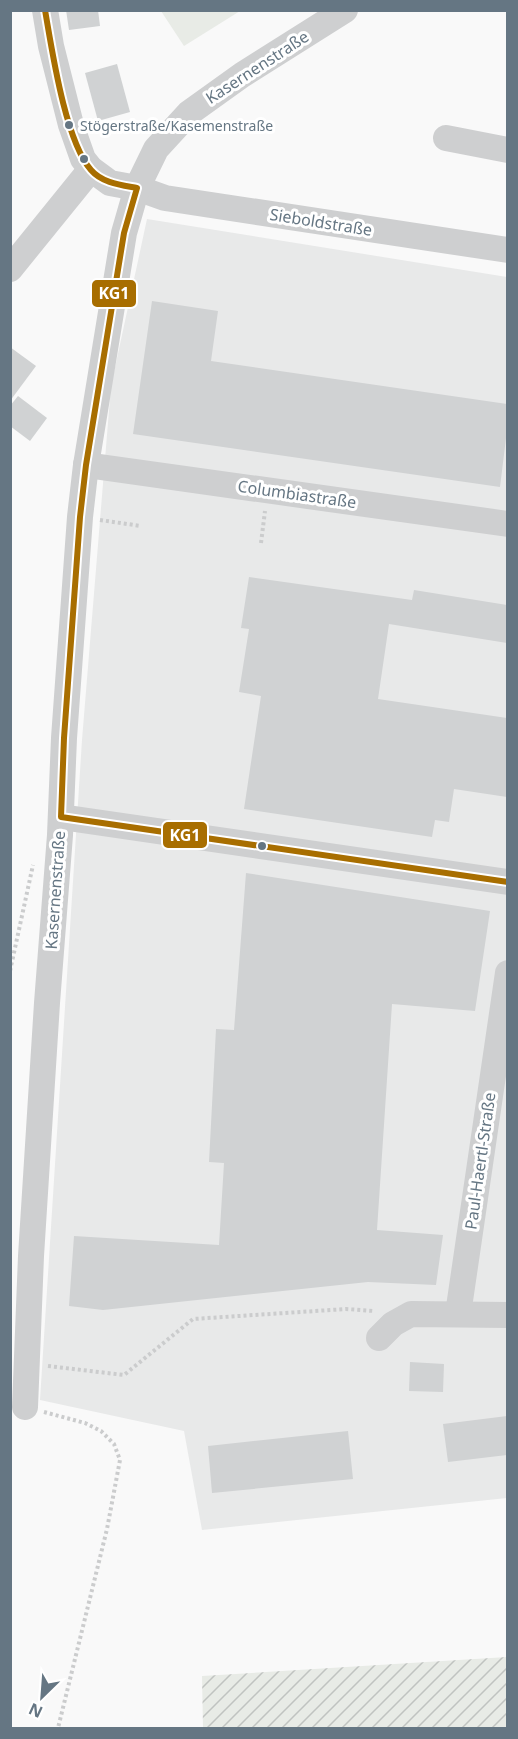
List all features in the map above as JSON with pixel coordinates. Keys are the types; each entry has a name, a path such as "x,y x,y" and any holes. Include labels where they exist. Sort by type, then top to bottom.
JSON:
{"street":[{"path":"10,269 91,169 83,159 70,125 45,10"},
{"name":"Kasernenstraße","path":"25,1407 26,1363 20,1311 61,817 64,738 80,517 86,465 124,233 137,188 156,149 189,113 242,75 345,10"},
{"path":"446,138 507,150"},
{"name":"Sieboldstraße","path":"91,169 110,183 137,188 165,198 507,250"},
{"name":"Columbiastraße","path":"86,465 507,524"},
{"path":"61,817 507,882"},
{"name":"Paul-Haertl-Straße","path":"458,1314 507,972"},
{"path":"379,1338 393,1324 411,1314 507,1315"}],"path":[{"path":"261,543 266,505"},
{"path":"80,517 141,526"},
{"path":"10,971 35,856"},
{"path":"26,1363 124,1375 193,1319 346,1309 411,1314"},
{"path":"25,1407 85,1423 101,1431 114,1444 120,1460 107,1529 58,1728"}],"shaded area":[{"path":"161,11 240,11 184,46"},
{"path":"147,219 507,277 507,1498 202,1530 184,1431 40,1400 82,740 111,386"},
{"path":"507,1657 507,1728 203,1728 202,1676"}],"building":[{"path":"66,10 98,10 100,26 69,30"},
{"path":"117,64 130,112 98,121 85,73"},
{"path":"152,301 218,311 211,361 507,404 507,430 500,487 133,434"},
{"path":"10,347 36,366 10,401"},
{"path":"18,396 47,418 30,441 10,426 10,406"},
{"path":"249,577 412,600 414,590 507,605 507,643 389,624 378,699 507,718 507,797 454,789 449,822 435,820 432,837 244,809 261,696 239,692 249,629 241,628"},
{"path":"246,873 490,911 475,1011 392,1004 377,1230 443,1235 436,1285 368,1282 103,1310 69,1306 74,1236 219,1245 224,1163 209,1162 216,1029 234,1030"},
{"path":"410,1362 444,1364 443,1392 409,1391"},
{"path":"507,1416 507,1455 448,1462 443,1424"},
{"path":"348,1431 353,1479 212,1493 208,1446"}],"transit line":[{"name":"KG1","path":"45,10 61,94 74,138 82,156 91,170 101,178 112,183 137,188 124,233 86,465 80,517 64,738 61,817 508,882"}],"place":[{"name":"Stögerstraße/Kasemenstraße","path":"69,125"}]}
